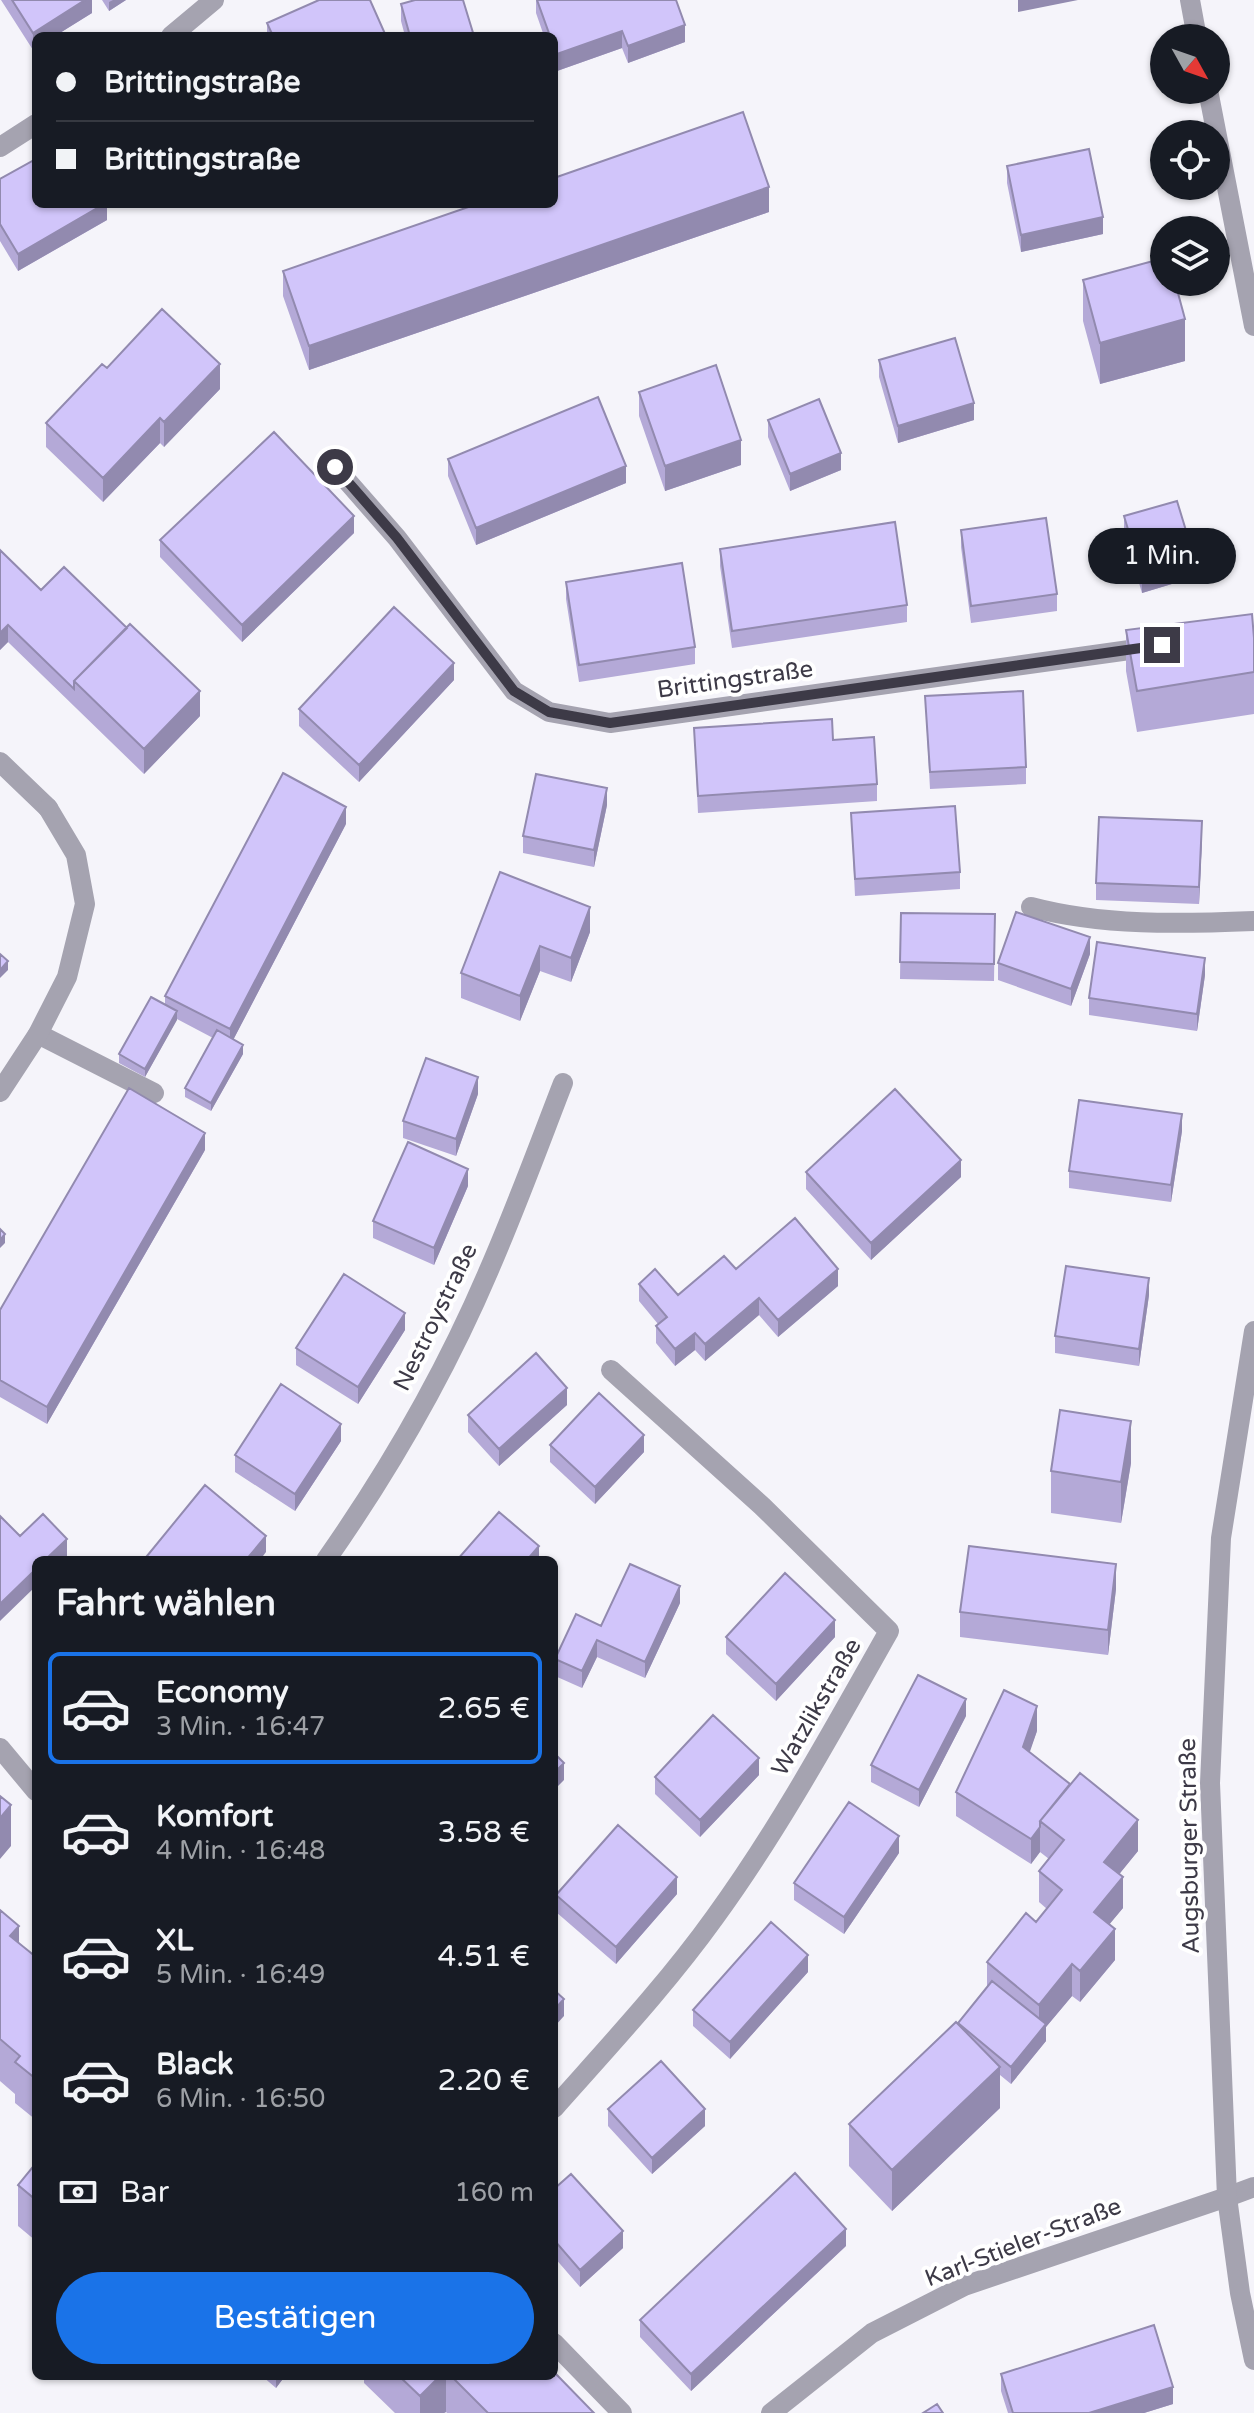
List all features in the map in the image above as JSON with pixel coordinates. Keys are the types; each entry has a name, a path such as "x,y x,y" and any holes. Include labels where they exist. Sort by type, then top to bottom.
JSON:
{"street":[{"path":"176,32 214,0"},
{"path":"1190,0 1194,24"},
{"path":"1211,104 1254,326"},
{"path":"0,147 32,127"},
{"name":"Brittingstraße","path":"335,467 397,538 514,691 549,712 610,723 1175,643"},
{"path":"0,762 48,808 76,855 85,904 67,977 38,1034 0,1092"},
{"path":"1031,907 1063,916 1186,924 1254,921"},
{"path":"38,1034 154,1093"},
{"name":"Nestroystraße","path":"329,1556 385,1471 461,1329 489,1270 563,1083"},
{"name":"Augsburger Straße","path":"1254,1331 1221,1538 1210,1783 1227,2197 1240,2293 1254,2360"},
{"name":"Watzlikstraße","path":"558,2103 714,1919 768,1840 889,1631 762,1506 611,1370"},
{"path":"0,1748 32,1786"},
{"name":"Karl-Stieler-Straße","path":"771,2413 872,2333 964,2286 1254,2187"},
{"path":"558,2347 622,2413"}],"building":[{"path":"12,0 85,0 35,32"},
{"path":"319,0 370,0 384,32 271,32 267,23"},
{"path":"415,0 463,0 473,32 409,32 401,4"},
{"path":"537,0 676,0 685,25 628,46 622,31 558,54 558,32 549,32"},
{"path":"743,112 769,187 309,346 283,271 465,208 558,208 558,177"},
{"path":"1089,149 1103,217 1021,235 1007,166"},
{"path":"32,161 32,208 97,208 18,254 0,224 0,179"},
{"path":"1150,262 1150,296 1179,296 1185,319 1100,343 1083,280"},
{"path":"162,309 220,364 164,422 160,418 103,478 46,423 102,364 107,368"},
{"path":"955,338 974,403 898,426 879,360"},
{"path":"716,365 741,440 665,466 639,392"},
{"path":"598,397 626,466 476,528 448,459"},
{"path":"819,399 841,453 790,474 768,420"},
{"path":"274,432 354,516 242,625 160,540"},
{"path":"1177,501 1195,560 1142,576 1124,516"},
{"path":"1046,518 1057,594 971,606 961,530"},
{"path":"895,522 907,605 732,631 720,549"},
{"path":"0,550 41,590 64,567 127,628 74,681 74,689 8,625 0,633"},
{"path":"682,563 695,647 579,665 566,582"},
{"path":"394,607 454,663 359,765 299,709"},
{"path":"1252,614 1254,672 1137,691 1126,630"},
{"path":"130,624 200,691 144,749 74,681"},
{"path":"1023,691 1026,767 930,772 925,696"},
{"path":"832,719 833,740 874,737 877,784 698,796 694,728"},
{"path":"283,773 346,807 230,1029 165,996"},
{"path":"536,774 607,788 594,850 523,836"},
{"path":"955,806 960,872 855,879 851,813"},
{"path":"1099,817 1202,821 1199,887 1096,883"},
{"path":"500,872 590,907 571,958 540,946 520,996 461,973"},
{"path":"1016,912 1090,937 1071,989 998,963"},
{"path":"901,913 995,914 994,964 900,962"},
{"path":"1097,942 1205,958 1197,1014 1089,998"},
{"path":"0,954 8,961 0,970"},
{"path":"151,997 177,1011 145,1069 119,1054"},
{"path":"217,1030 243,1045 211,1103 185,1088"},
{"path":"426,1058 478,1077 456,1139 403,1121"},
{"path":"129,1088 205,1133 47,1407 0,1380 0,1310"},
{"path":"895,1089 961,1160 871,1243 806,1172"},
{"path":"1079,1100 1182,1114 1171,1185 1069,1171"},
{"path":"408,1142 468,1169 434,1248 373,1221"},
{"path":"795,1218 838,1269 778,1320 759,1298 705,1344 695,1333 675,1349 656,1326 667,1317 639,1284 655,1269 678,1295 724,1256 736,1269"},
{"path":"1066,1266 1149,1278 1139,1349 1055,1336"},
{"path":"344,1274 405,1313 358,1387 296,1348"},
{"path":"536,1353 567,1388 499,1449 468,1415"},
{"path":"281,1384 341,1424 295,1494 235,1455"},
{"path":"599,1393 644,1435 595,1487 550,1445"},
{"path":"1060,1410 1131,1421 1121,1482 1051,1471"},
{"path":"205,1485 266,1536 249,1556 147,1556"},
{"path":"499,1512 539,1546 530,1556 460,1556"},
{"path":"43,1514 67,1539 49,1556 32,1556 32,1573 0,1604 0,1516 20,1536"},
{"path":"969,1546 1116,1564 1108,1630 960,1612"},
{"path":"630,1564 680,1586 645,1662 597,1640 582,1671 558,1660 558,1653 576,1614 601,1626"},
{"path":"785,1573 835,1620 776,1684 726,1637"},
{"path":"918,1675 966,1699 919,1790 871,1765"},
{"path":"1004,1690 1037,1706 1023,1747 1070,1784 1040,1821 1040,1827 1031,1839 956,1792"},
{"path":"713,1715 759,1758 700,1820 655,1777"},
{"path":"1080,1773 1138,1820 1104,1862 1123,1877 1094,1912 1115,1929 1080,1971 1072,1964 1039,2005 987,1962 1026,1913 1036,1922 1062,1890 1039,1871 1064,1840 1040,1821"},
{"path":"0,1796 11,1805 0,1818"},
{"path":"849,1802 899,1836 844,1917 794,1883"},
{"path":"618,1825 677,1877 616,1947 558,1897 558,1893"},
{"path":"0,1910 19,1926 10,1936 32,1954 32,2076 15,2062 20,2056 0,2039"},
{"path":"771,1922 808,1955 730,2042 693,2010"},
{"path":"992,1981 1046,2024 1011,2067 958,2023"},
{"path":"956,2022 1000,2067 892,2170 849,2124"},
{"path":"661,2061 705,2109 652,2158 608,2109"},
{"path":"32,2168 32,2197 18,2185"},
{"path":"795,2173 846,2229 691,2374 640,2320"},
{"path":"571,2174 623,2231 580,2270 558,2245 558,2185"},
{"path":"1154,2325 1173,2387 1089,2413 1013,2413 1001,2374"},
{"path":"558,2376 594,2413 488,2413 455,2380 558,2380"},
{"path":"403,2380 436,2380 420,2396"},
{"path":"937,2404 943,2413 923,2413"}],"route":[{"path":"335,467 397,538 514,691 549,712 610,723 1162,645"}]}
